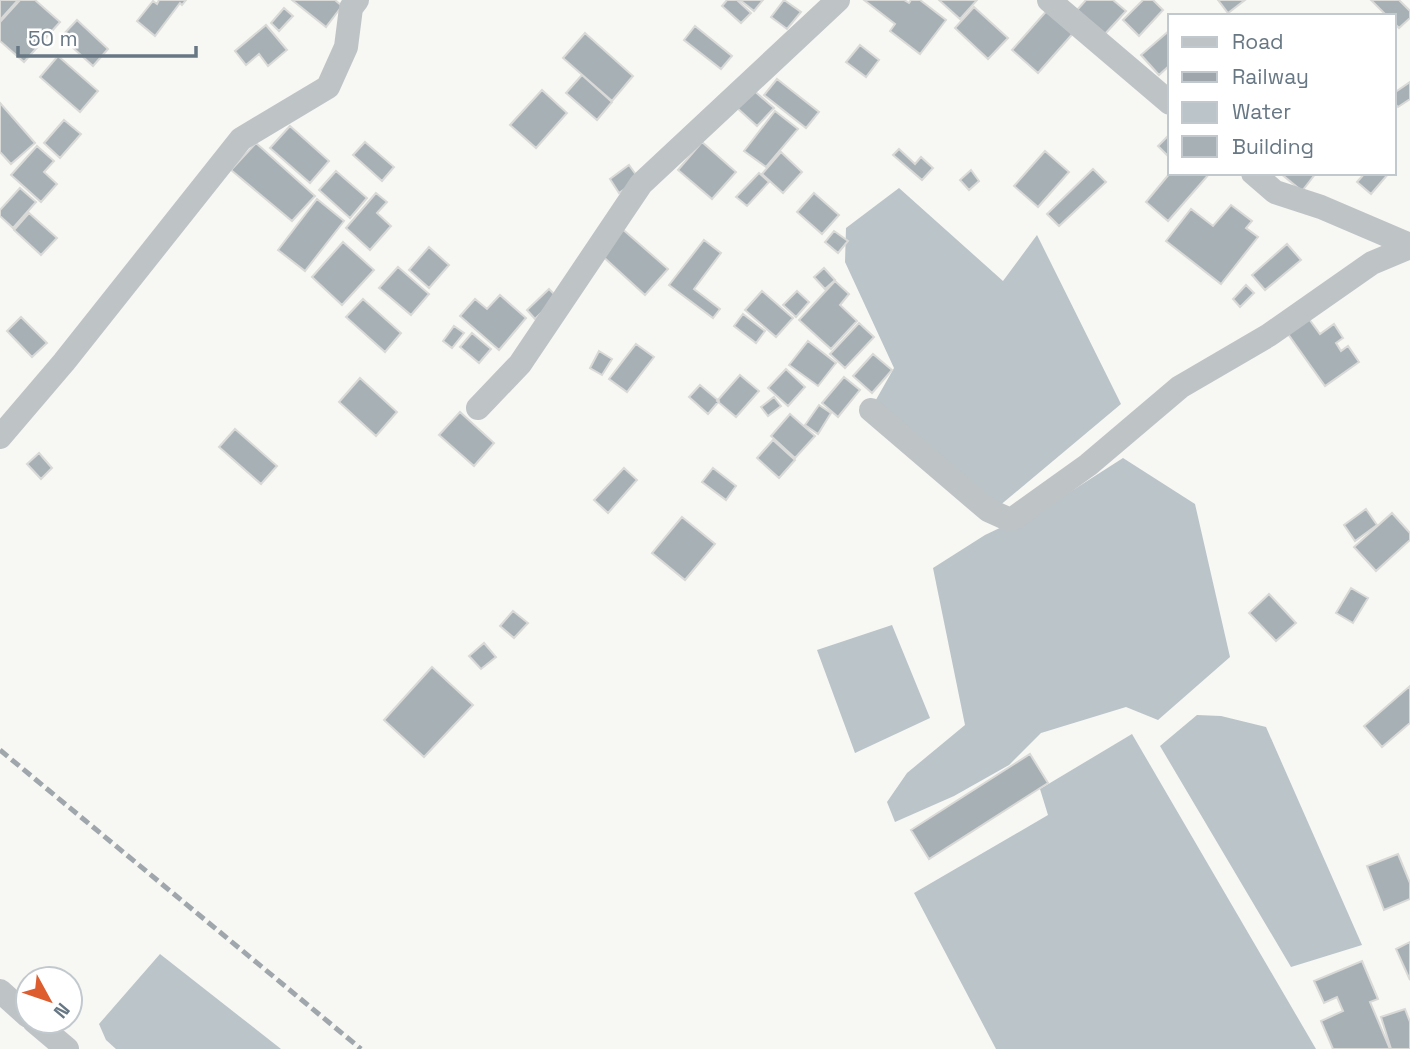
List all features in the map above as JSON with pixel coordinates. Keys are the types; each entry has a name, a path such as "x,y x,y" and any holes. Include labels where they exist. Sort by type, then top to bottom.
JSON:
{"street":[{"path":"0,437 64,362 241,139 328,87 346,47 351,8 357,0"},
{"path":"478,408 520,364 641,184 838,0"},
{"path":"1049,0 1168,101"},
{"path":"1255,175 1275,192 1321,207 1410,246"},
{"path":"871,410 988,510 1008,519 1014,518 1088,465 1180,387 1269,335 1372,263 1410,246"},
{"path":"0,991 14,1004"},
{"path":"50,1035 66,1049"}],"water":[{"path":"899,188 1003,281 1037,235 1121,404 992,512 873,405 894,368 845,262 846,228"},
{"path":"1123,458 1195,504 1230,657 1158,720 1126,707 1041,733 1009,765 954,796 895,822 887,802 907,773 965,725 933,568 985,535 1056,501"},
{"path":"892,625 930,718 855,753 817,650"},
{"path":"1197,715 1221,716 1266,727 1362,945 1291,967 1160,746"},
{"path":"1132,734 1316,1049 996,1049 914,893 1048,815 1040,789"},
{"path":"160,954 281,1049 116,1049 106,1040 99,1024"}],"building":[{"path":"0,0 18,0 0,20"},
{"path":"20,0 35,0 60,22 24,62 0,41 0,22"},
{"path":"159,0 186,0 182,5 180,3 155,36 137,21 153,1 157,4"},
{"path":"292,0 335,0 342,6 326,27"},
{"path":"727,0 737,0 751,13 741,23 722,6"},
{"path":"740,0 763,0 754,11"},
{"path":"784,0 801,12 787,29 771,17"},
{"path":"864,0 904,0 909,3 911,0 920,0 946,20 920,54 890,31 895,24"},
{"path":"939,0 977,0 960,19"},
{"path":"1086,0 1113,0 1126,11 1104,35 1077,10"},
{"path":"1143,0 1153,0 1163,10 1139,36 1123,20"},
{"path":"1218,0 1245,0 1228,13"},
{"path":"1371,0 1399,0 1410,11 1410,18 1399,28 1396,25 1396,14 1385,14"},
{"path":"974,7 1008,38 988,59 955,28"},
{"path":"1050,7 1076,30 1038,73 1012,50"},
{"path":"284,8 293,16 279,31 271,23"},
{"path":"77,20 108,49 93,66 61,37"},
{"path":"266,25 287,50 268,66 259,54 246,65 235,51"},
{"path":"695,26 732,56 721,69 684,40"},
{"path":"1168,32 1168,67 1159,75 1141,55"},
{"path":"585,33 633,76 612,101 563,58"},
{"path":"860,45 879,60 866,77 846,62"},
{"path":"58,56 98,91 80,112 40,77"},
{"path":"582,75 612,102 597,120 566,93"},
{"path":"777,79 819,112 806,128 764,95"},
{"path":"1410,82 1410,99 1398,107 1396,92"},
{"path":"752,89 774,108 757,126 736,107"},
{"path":"542,90 567,113 536,148 510,125"},
{"path":"0,103 35,143 11,164 0,152"},
{"path":"775,111 798,129 766,167 744,151"},
{"path":"64,120 81,134 60,158 44,143"},
{"path":"290,126 329,161 310,183 270,148"},
{"path":"1168,136 1168,156 1158,146"},
{"path":"365,142 394,167 382,181 353,155"},
{"path":"702,142 736,172 712,199 678,170"},
{"path":"256,143 315,196 292,221 231,170"},
{"path":"37,146 54,161 44,172 57,184 41,202 11,175"},
{"path":"899,149 915,164 921,157 933,168 922,180 893,155"},
{"path":"1045,151 1069,172 1038,207 1014,186"},
{"path":"781,152 802,172 783,193 762,174"},
{"path":"629,165 639,179 619,193 610,179"},
{"path":"1093,169 1106,182 1059,226 1047,214"},
{"path":"971,170 979,181 969,190 960,180"},
{"path":"336,171 367,198 350,218 319,190"},
{"path":"759,173 769,182 747,206 736,197"},
{"path":"1168,175 1208,175 1168,221 1146,202"},
{"path":"1282,175 1314,175 1302,191"},
{"path":"1363,175 1387,175 1371,194 1357,182"},
{"path":"20,188 36,202 13,228 0,216 0,210"},
{"path":"376,193 387,202 377,213 391,226 370,250 346,228"},
{"path":"814,193 839,215 822,234 797,212"},
{"path":"317,199 344,221 305,271 278,250"},
{"path":"1231,205 1252,221 1246,228 1258,237 1221,284 1166,241 1191,209 1213,226"},
{"path":"29,213 57,238 41,255 14,230"},
{"path":"620,227 668,269 645,295 598,252"},
{"path":"834,231 848,241 838,253 825,242"},
{"path":"704,240 721,253 694,289 720,309 713,318 669,285"},
{"path":"343,242 374,270 342,305 312,277"},
{"path":"1287,244 1301,260 1265,290 1252,275"},
{"path":"429,247 449,265 429,288 409,270"},
{"path":"398,267 429,294 411,315 379,288"},
{"path":"824,268 835,280 825,289 814,277"},
{"path":"835,281 849,294 840,305 857,321 831,349 799,320"},
{"path":"1246,285 1254,293 1240,307 1233,299"},
{"path":"549,289 557,297 535,319 527,310"},
{"path":"762,291 793,318 776,337 745,310"},
{"path":"797,291 809,302 796,317 783,305"},
{"path":"500,295 526,318 499,350 460,316 475,299 487,309"},
{"path":"363,299 401,333 385,352 346,317"},
{"path":"743,314 765,331 756,343 734,326"},
{"path":"21,317 47,343 32,357 7,331"},
{"path":"1309,319 1320,334 1334,324 1343,338 1336,343 1341,351 1348,346 1359,362 1325,386 1288,334"},
{"path":"859,323 874,337 845,368 830,354"},
{"path":"454,326 464,333 452,348 443,341"},
{"path":"472,333 491,349 479,363 460,347"},
{"path":"808,341 836,363 818,386 789,365"},
{"path":"636,344 654,357 627,392 609,379"},
{"path":"599,351 612,359 602,375 590,368"},
{"path":"873,354 892,370 872,393 853,376"},
{"path":"786,369 805,387 788,406 768,388"},
{"path":"740,375 759,391 736,417 717,401"},
{"path":"844,377 860,390 838,417 822,403"},
{"path":"360,378 397,412 376,436 339,402"},
{"path":"700,385 719,401 708,414 689,397"},
{"path":"774,397 781,406 768,416 761,407"},
{"path":"819,405 831,413 818,434 805,425"},
{"path":"460,412 494,443 474,466 439,435"},
{"path":"790,414 815,436 795,458 771,436"},
{"path":"235,429 277,466 261,484 219,447"},
{"path":"773,440 795,460 779,478 757,458"},
{"path":"39,453 52,468 41,479 27,464"},
{"path":"624,468 637,480 608,513 594,500"},
{"path":"713,468 736,486 726,500 702,482"},
{"path":"1366,509 1377,525 1355,541 1344,525"},
{"path":"1392,513 1410,533 1410,540 1376,571 1354,547"},
{"path":"682,517 715,544 685,580 652,553"},
{"path":"1351,588 1368,598 1353,623 1336,613"},
{"path":"1269,594 1296,623 1276,641 1249,613"},
{"path":"513,611 528,623 514,638 500,626"},
{"path":"484,643 496,657 481,669 469,656"},
{"path":"432,667 473,705 424,757 384,720"},
{"path":"1410,686 1410,723 1382,747 1364,726"},
{"path":"1030,754 1048,783 929,859 911,830"},
{"path":"1398,854 1410,883 1410,899 1384,910 1367,866"},
{"path":"1410,942 1410,980 1396,949"},
{"path":"1362,961 1378,999 1370,1002 1390,1049 1333,1049 1321,1021 1343,1011 1337,997 1324,1003 1314,981"},
{"path":"1405,1009 1410,1022 1410,1049 1391,1049 1381,1017"}],"railway":[{"path":"0,750 361,1049"}]}
